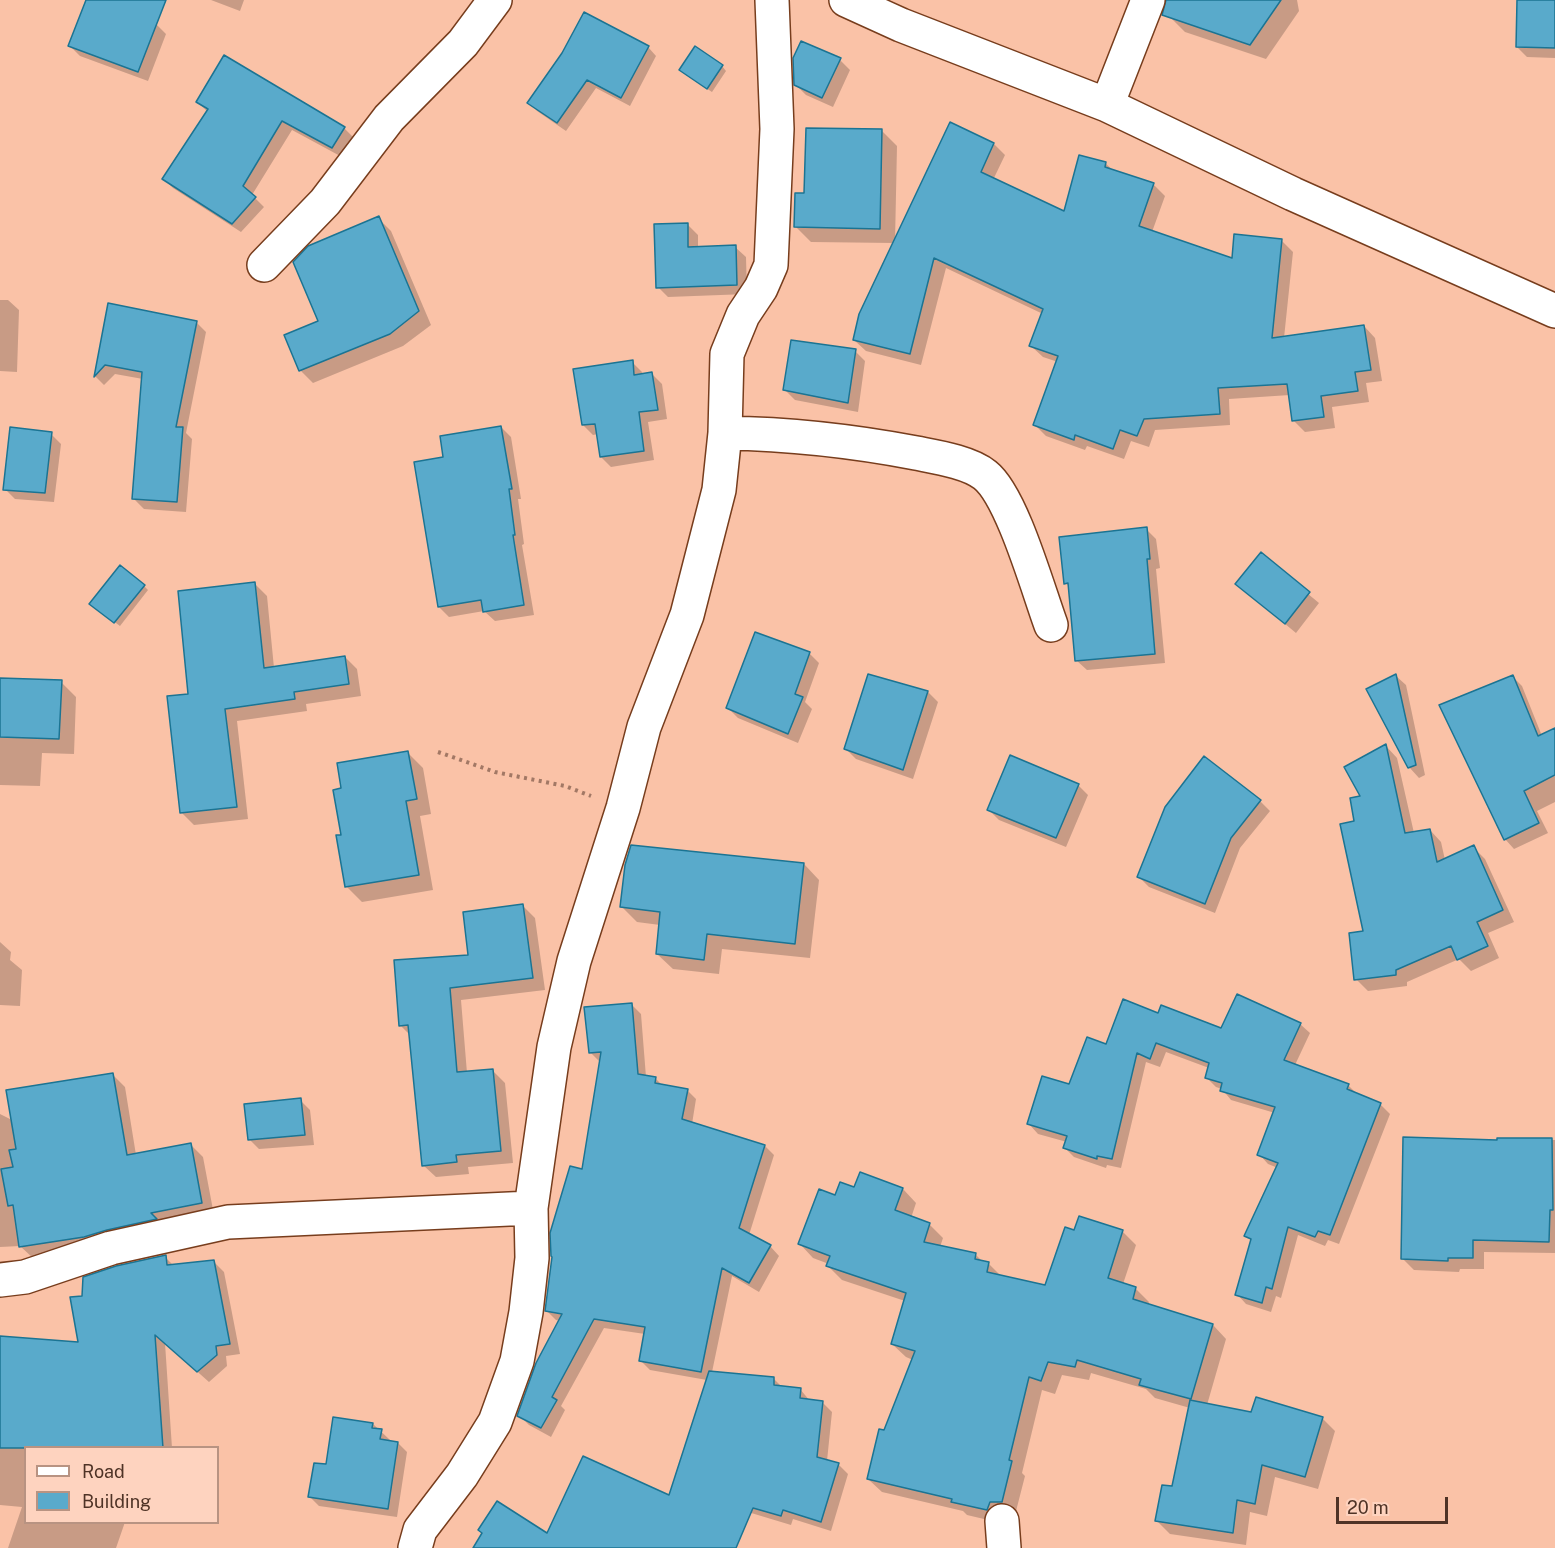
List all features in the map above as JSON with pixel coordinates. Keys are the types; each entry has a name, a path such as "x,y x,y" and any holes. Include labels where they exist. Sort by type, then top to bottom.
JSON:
{"street":[{"path":"264,265 325,202 389,118 463,43 495,0"},
{"path":"415,1548 420,1530 462,1475 495,1422 517,1361 526,1312 532,1258 531,1208 554,1047 574,961 623,808 644,727 687,615 719,490 725,433 727,354 743,315 761,288 771,265 777,129 772,0"},
{"path":"846,0 902,25 1107,105 1293,194 1555,310"},
{"path":"1107,105 1148,0"},
{"path":"725,433 788,434 870,444 950,459 985,474 1003,495 1050,625"},
{"path":"0,1280 25,1277 111,1248 228,1222 531,1208"}],"path":[{"path":"438,752 495,772 565,786 623,808"}],"building":[{"path":"86,0 166,0 138,72 68,46"},
{"path":"1166,0 1281,0 1250,45 1162,15"},
{"path":"1517,0 1555,0 1555,48 1516,47"},
{"path":"584,12 649,46 621,98 587,80 557,123 527,103 562,53"},
{"path":"801,41 841,58 822,98 794,85 793,58"},
{"path":"695,46 723,65 707,89 679,70"},
{"path":"224,55 345,127 332,148 282,121 243,186 256,197 232,224 162,179 208,109 196,102"},
{"path":"950,122 994,143 981,172 1064,211 1079,155 1106,162 1105,167 1154,183 1139,226 1232,258 1234,234 1282,239 1272,338 1364,325 1371,370 1355,372 1358,391 1321,396 1324,417 1292,421 1287,384 1218,388 1220,414 1144,419 1137,436 1120,430 1113,449 1075,435 1074,440 1033,425 1058,356 1029,346 1043,309 934,258 910,354 853,340 859,314"},
{"path":"806,128 882,129 880,229 794,227 795,193 804,193"},
{"path":"379,216 419,311 390,334 299,371 284,335 318,321 293,262 308,246"},
{"path":"688,223 688,247 736,245 737,285 656,288 654,224"},
{"path":"108,303 197,321 176,427 183,427 177,502 132,499 142,372 105,365 94,377"},
{"path":"791,340 856,349 848,403 783,390"},
{"path":"633,360 634,375 652,372 658,410 639,412 644,451 600,457 595,424 582,425 573,369"},
{"path":"501,426 512,489 509,489 515,535 513,535 524,605 483,612 481,600 438,607 414,462 443,457 440,436"},
{"path":"10,427 52,432 45,493 3,490"},
{"path":"1147,527 1150,559 1147,559 1155,654 1075,661 1068,583 1064,584 1059,537"},
{"path":"1261,552 1310,592 1285,624 1235,584"},
{"path":"120,565 145,585 114,623 89,604"},
{"path":"255,582 264,668 345,656 349,684 294,692 295,699 225,709 237,807 180,813 167,696 188,694 178,591"},
{"path":"755,632 810,652 795,694 803,697 788,734 726,708"},
{"path":"868,674 928,691 903,770 844,749"},
{"path":"1396,674 1416,765 1408,768 1366,689"},
{"path":"1513,675 1538,736 1555,728 1555,775 1524,791 1539,823 1504,840 1439,705"},
{"path":"0,678 62,680 59,739 0,737"},
{"path":"1386,744 1405,833 1430,829 1437,862 1474,845 1503,910 1477,922 1488,946 1457,960 1451,946 1396,970 1396,975 1354,980 1349,933 1363,931 1340,824 1354,821 1350,798 1360,796 1344,767"},
{"path":"408,751 417,799 406,801 419,875 345,887 336,835 341,835 333,790 341,788 337,763"},
{"path":"1010,755 1079,784 1056,838 987,810"},
{"path":"1204,756 1261,800 1231,838 1205,904 1137,877 1165,807"},
{"path":"631,845 804,863 795,944 707,934 704,960 656,954 660,912 620,907 625,865"},
{"path":"523,904 533,978 450,988 457,1072 493,1069 501,1151 456,1155 457,1162 422,1166 408,1025 399,1026 394,960 468,955 463,912"},
{"path":"1237,994 1301,1023 1284,1060 1349,1084 1347,1089 1381,1103 1330,1235 1318,1231 1315,1237 1288,1227 1272,1289 1266,1287 1262,1303 1235,1295 1251,1239 1244,1236 1278,1163 1257,1155 1275,1107 1220,1091 1222,1083 1205,1078 1209,1063 1156,1043 1150,1059 1137,1053 1112,1159 1097,1156 1097,1159 1063,1148 1067,1136 1027,1124 1042,1076 1069,1084 1087,1037 1106,1044 1123,999 1158,1013 1161,1005 1221,1028"},
{"path":"632,1003 638,1074 656,1077 655,1083 688,1089 682,1119 765,1145 739,1228 771,1245 749,1283 722,1268 701,1372 639,1361 645,1327 594,1319 552,1397 557,1400 541,1428 517,1416 536,1363 562,1314 545,1311 552,1257 550,1233 570,1166 582,1169 601,1052 589,1053 584,1007"},
{"path":"113,1073 127,1155 191,1143 202,1203 151,1213 157,1219 84,1237 19,1247 13,1205 8,1206 1,1169 13,1167 9,1150 16,1149 6,1090"},
{"path":"301,1098 305,1135 248,1140 244,1104"},
{"path":"1403,1137 1497,1140 1497,1138 1552,1138 1553,1210 1550,1210 1549,1242 1473,1240 1473,1258 1448,1258 1448,1261 1401,1259"},
{"path":"860,1172 903,1188 895,1210 930,1223 924,1242 976,1253 975,1259 989,1262 987,1272 1045,1285 1065,1227 1074,1230 1079,1216 1123,1230 1108,1278 1136,1287 1133,1299 1213,1324 1191,1399 1139,1385 1141,1379 1077,1360 1075,1367 1048,1362 1041,1381 1029,1377 1009,1460 1012,1461 1002,1502 990,1502 987,1510 951,1502 952,1499 867,1479 879,1429 884,1430 915,1351 891,1344 906,1293 826,1266 830,1256 798,1244 819,1189 835,1195 840,1182 854,1187"},
{"path":"166,1255 167,1265 214,1260 230,1344 216,1346 217,1355 197,1372 155,1335 163,1446 0,1448 0,1336 78,1342 70,1297 82,1296 83,1277 116,1266"},
{"path":"709,1371 774,1377 774,1385 801,1388 800,1398 823,1401 817,1457 839,1463 821,1522 783,1510 781,1516 753,1508 736,1548 473,1548 482,1533 478,1530 497,1501 547,1533 583,1456 669,1495"},
{"path":"1256,1397 1323,1417 1305,1477 1262,1465 1255,1504 1237,1500 1233,1533 1155,1521 1162,1485 1172,1486 1190,1400 1251,1412"},
{"path":"333,1417 373,1423 372,1428 382,1429 380,1439 398,1442 388,1509 308,1497 314,1463 326,1464"}]}
